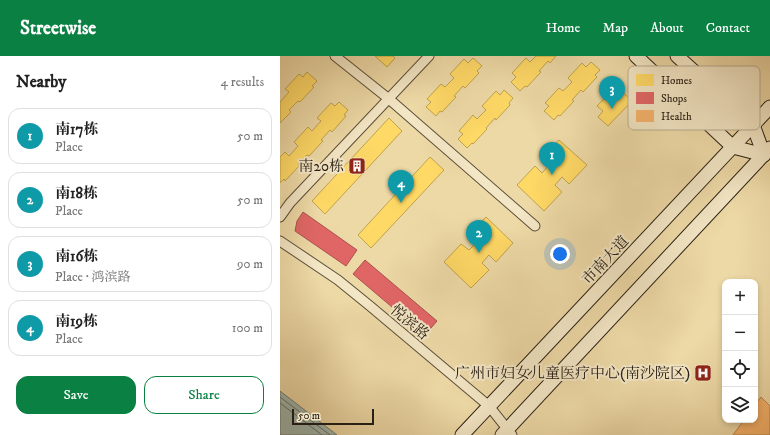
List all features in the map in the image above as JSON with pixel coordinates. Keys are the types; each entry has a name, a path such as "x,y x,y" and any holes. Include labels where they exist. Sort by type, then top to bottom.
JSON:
{"main road":[{"path":"636,56 647,66"},
{"path":"677,56 688,66"},
{"name":"市南大道","path":"760,118 770,107"},
{"path":"715,130 733,147 768,154"},
{"name":"市南大道","path":"462,435 748,130"},
{"path":"756,130 768,154"},
{"path":"507,433 768,154"}],"street":[{"path":"335,56 389,99 535,226"},
{"path":"280,217 290,203 429,56"},
{"name":"悦滨路","path":"280,241 338,280 489,406 507,433"}],"water":[{"path":"280,391 337,435 280,435"}],"building: Homes":[{"path":"375,56 393,56 395,58 387,67"},
{"path":"536,56 556,56 550,63 548,61 539,71 541,72 527,87 525,86 520,91 511,82 516,77 512,73 526,58 530,62"},
{"path":"473,58 482,66 477,71 479,73 465,88 463,86 454,96 456,97 442,112 440,111 436,116 426,107 431,102 427,99 441,84 445,87 454,78 450,74 464,59 468,63"},
{"path":"591,62 600,70 595,75 597,77 583,92 581,90 572,100 574,101 560,116 558,115 554,120 544,111 549,106 545,103 559,88 563,91 572,82 568,78 582,63 586,67"},
{"path":"307,72 317,81 312,86 314,87 300,102 298,101 289,110 291,112 280,123 280,102 289,92 285,89 299,74 303,77"},
{"path":"616,86 628,97 628,105 608,126 598,117 603,111 597,106"},
{"path":"504,90 513,98 509,103 510,105 496,120 495,118 473,144 472,143 467,148 458,139 463,134 459,131 473,115 477,119 486,110 482,106 496,91 500,95"},
{"path":"339,102 348,110 344,115 346,116 332,132 330,130 321,140 323,141 309,156 307,155 298,164 299,166 285,181 284,179 280,183 280,157 285,152 289,156 298,146 294,142 308,127 312,131 321,121 317,118 331,103 335,106"},
{"name":"南20栋","path":"389,118 402,131 325,214 312,201"},
{"path":"559,140 587,165 569,184 562,177 555,185 562,192 544,211 517,185 535,166 542,173 549,165 542,158"},
{"path":"430,157 444,170 371,248 358,235"},
{"path":"486,217 513,243 496,262 489,255 482,263 489,270 471,288 444,262 461,244 469,250 476,243 469,236"}],"building: Shops":[{"path":"303,212 357,250 346,266 295,231 297,221"},
{"path":"365,260 437,321 425,335 353,274"}],"building: Health":[{"path":"761,397 770,406 770,435 733,435 742,423 758,423 758,401"}],"place":[{"name":"南16栋","path":"612,109"},
{"name":"南20栋","path":"357,166"},
{"name":"南17栋","path":"552,175"},
{"name":"南19栋","path":"401,203"},
{"name":"南18栋","path":"479,253"},
{"name":"广州市妇女儿童医疗中心(南沙院区)","path":"703,373"}]}
